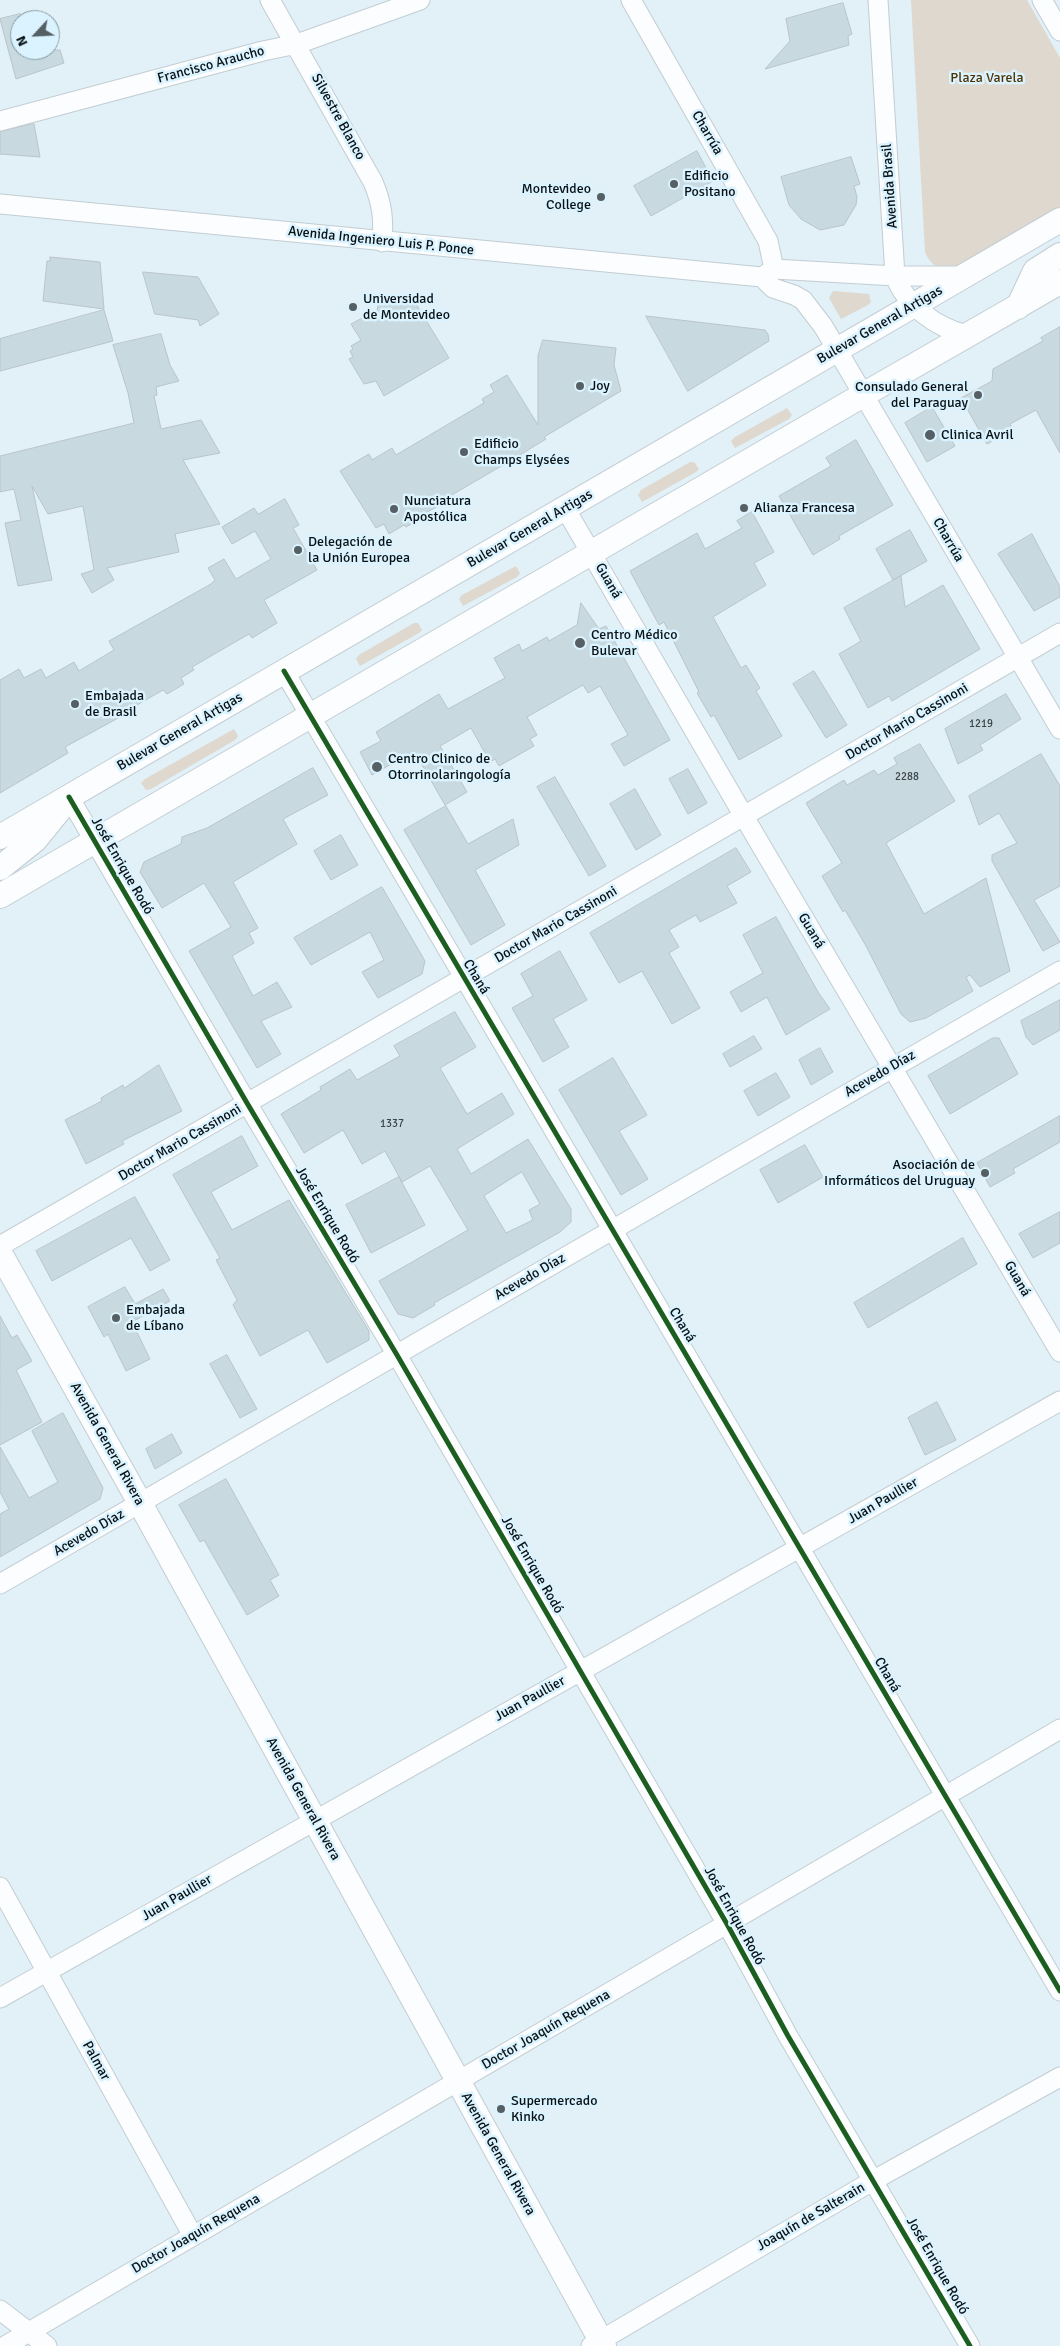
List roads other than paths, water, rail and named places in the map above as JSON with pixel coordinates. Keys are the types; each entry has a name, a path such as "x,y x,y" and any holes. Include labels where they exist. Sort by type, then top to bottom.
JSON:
{"main road":[{"name":"Bulevar General Artigas","path":"0,837 1060,220"},
{"path":"1018,307 1034,271 1060,255"},
{"path":"0,896 1060,282"},
{"path":"0,868 35,840 70,797"},
{"name":"Avenida General Rivera","path":"0,1254 315,1820 458,2081 598,2344"}],"street":[{"name":"Silvestre Blanco","path":"270,0 297,44 373,182 381,201 384,220 382,242"},
{"name":"Francisco Araucho","path":"0,121 263,51 297,44 420,0"},
{"name":"Charrúa","path":"631,0 768,241 768,273"},
{"name":"Avenida Brasil","path":"878,0 896,276 904,294 915,306 938,324 966,336"},
{"path":"1042,0 1060,31"},
{"name":"Avenida Ingeniero Luis P. Ponce","path":"0,204 382,242 768,273 964,276"},
{"name":"Avenida Ingeniero Luis P. Ponce","path":"768,273 773,288 803,300 823,326 837,350"},
{"name":"Charrúa","path":"837,350 1060,729"},
{"name":"Guaná","path":"565,508 1060,1352"},
{"name":"Doctor Mario Cassinoni","path":"0,1246 1060,633"},
{"name":"Chaná","path":"284,671 1060,1991"},
{"name":"José Enrique Rodó","path":"70,797 247,1104 397,1355 727,1924 788,2036 970,2346"},
{"name":"Acevedo Díaz","path":"0,1584 1060,971"},
{"name":"Juan Paullier","path":"0,1998 1060,1401"},
{"name":"Doctor Joaquín Requena","path":"5,2346 1060,1729"},
{"name":"Palmar","path":"0,1887 193,2236"},
{"name":"Joaquín de Salterain","path":"598,2344 874,2180 1060,2077"},
{"path":"0,2310 47,2346"}],"place":[{"name":"Edificio Positano","path":"674,184"},
{"name":"Montevideo College","path":"601,197"},
{"name":"Universidad de Montevideo","path":"353,307"},
{"name":"Joy","path":"580,386"},
{"name":"Consulado General del Paraguay","path":"978,395"},
{"name":"Clinica Avril","path":"930,435"},
{"name":"Edificio Champs Elysées","path":"464,452"},
{"name":"Alianza Francesa","path":"744,508"},
{"name":"Nunciatura Apostólica","path":"394,509"},
{"name":"Delegación de la Unión Europea","path":"298,550"},
{"name":"Centro Médico Bulevar","path":"580,643"},
{"name":"Embajada de Brasil","path":"75,704"},
{"name":"Centro Clinico de Otorrinolaringología","path":"377,767"},
{"name":"Asociación de Informáticos del Uruguay","path":"985,1173"},
{"name":"Embajada de Líbano","path":"116,1318"},
{"name":"Supermercado Kinko","path":"501,2109"}],"park label":[{"name":"Plaza Varela","path":"987,78"}]}
